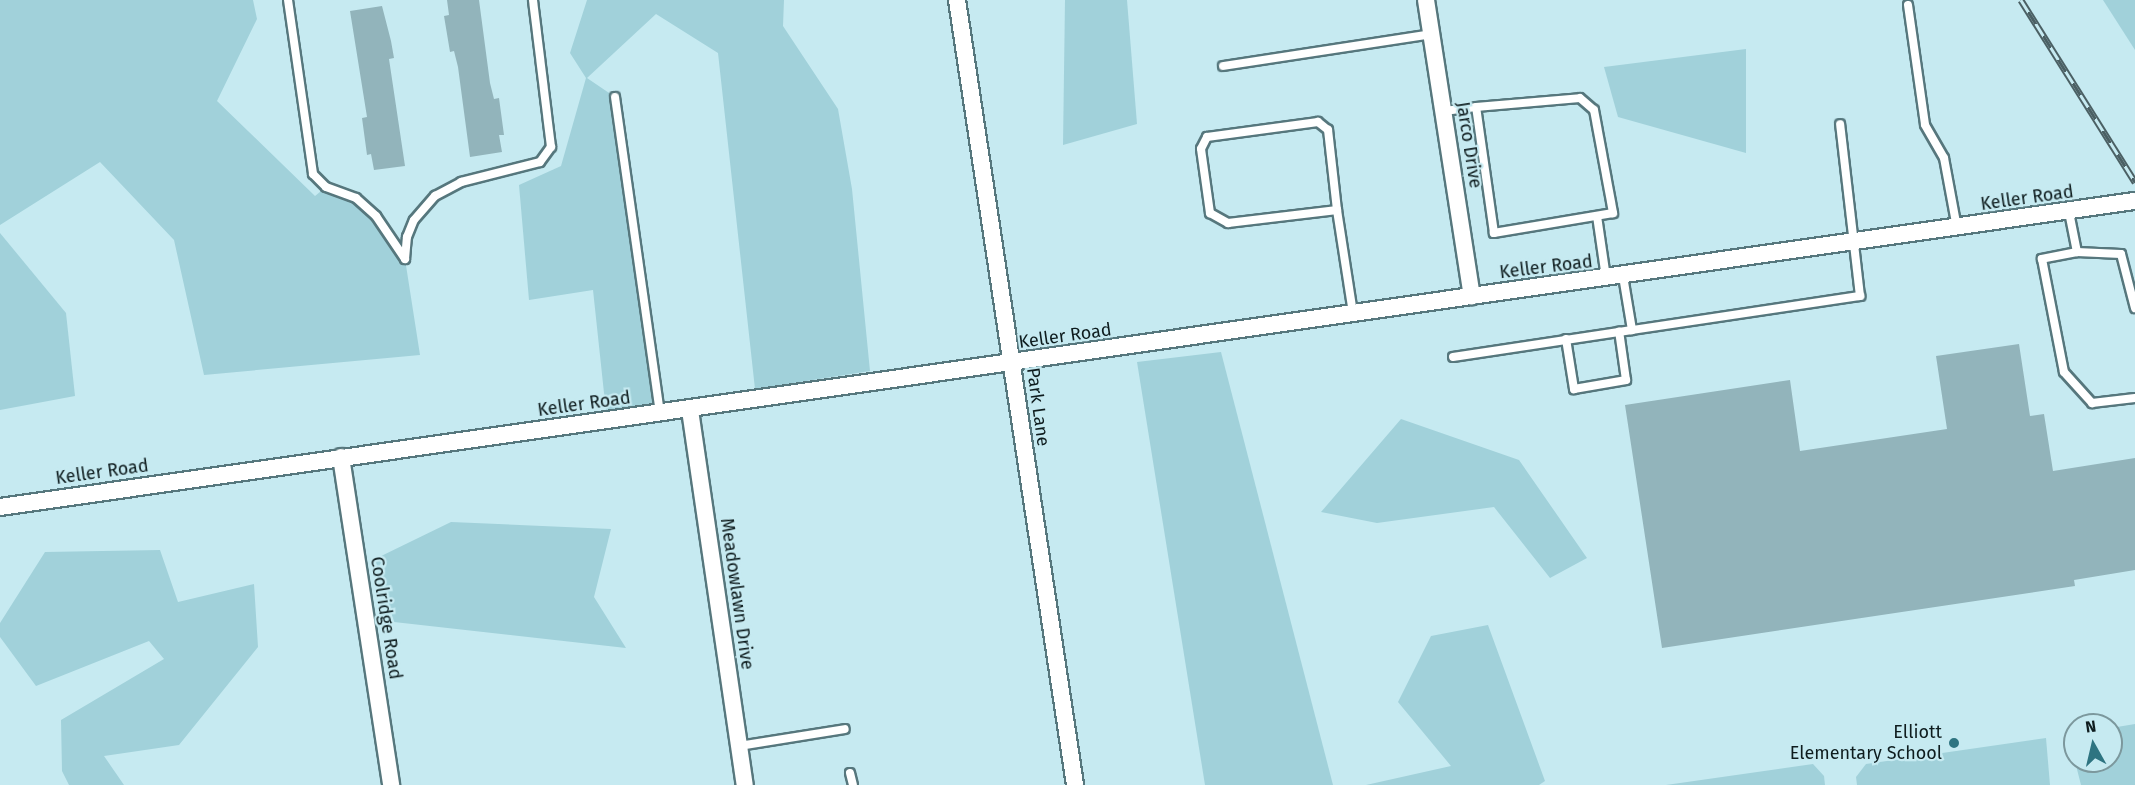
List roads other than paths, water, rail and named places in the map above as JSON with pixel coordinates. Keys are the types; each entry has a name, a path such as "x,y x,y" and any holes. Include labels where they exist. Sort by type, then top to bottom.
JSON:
{"street":[{"name":"Park Lane","path":"957,0 1075,785"},
{"name":"Jarco Drive","path":"1426,0 1472,296"},
{"name":"Keller Road","path":"0,507 341,457 690,410 1472,296 1615,278 2135,201"},
{"name":"Meadowlawn Drive","path":"690,410 745,785"},
{"name":"Coolridge Road","path":"341,457 391,785"}],"lane":[{"path":"288,0 314,174 326,187 356,198 376,216 405,260 407,237 414,220 435,196 461,182 540,162 552,147 533,0"},
{"path":"1908,5 1925,125 1944,158 1957,228"},
{"path":"1223,66 1431,34"},
{"path":"615,97 660,414"},
{"path":"1444,111 1476,107 1580,98 1594,110 1613,213 1494,233 1476,107"},
{"path":"1337,210 1228,224 1210,213 1201,149 1207,137 1318,122 1328,130 1337,210 1353,314"},
{"path":"1453,357 1860,296 1840,124"},
{"path":"2069,212 2077,252"},
{"path":"1597,216 1632,330"},
{"path":"2135,308 2121,254 2077,252 2042,259 2064,372 2092,403 2135,398"},
{"path":"1566,339 1574,389 1626,380 1619,331"},
{"path":"739,746 846,729"},
{"path":"850,773 853,785"}],"railway":[{"path":"2021,0 2135,182"}],"place":[{"name":"Elliott Elementary School","path":"1954,743"}]}
